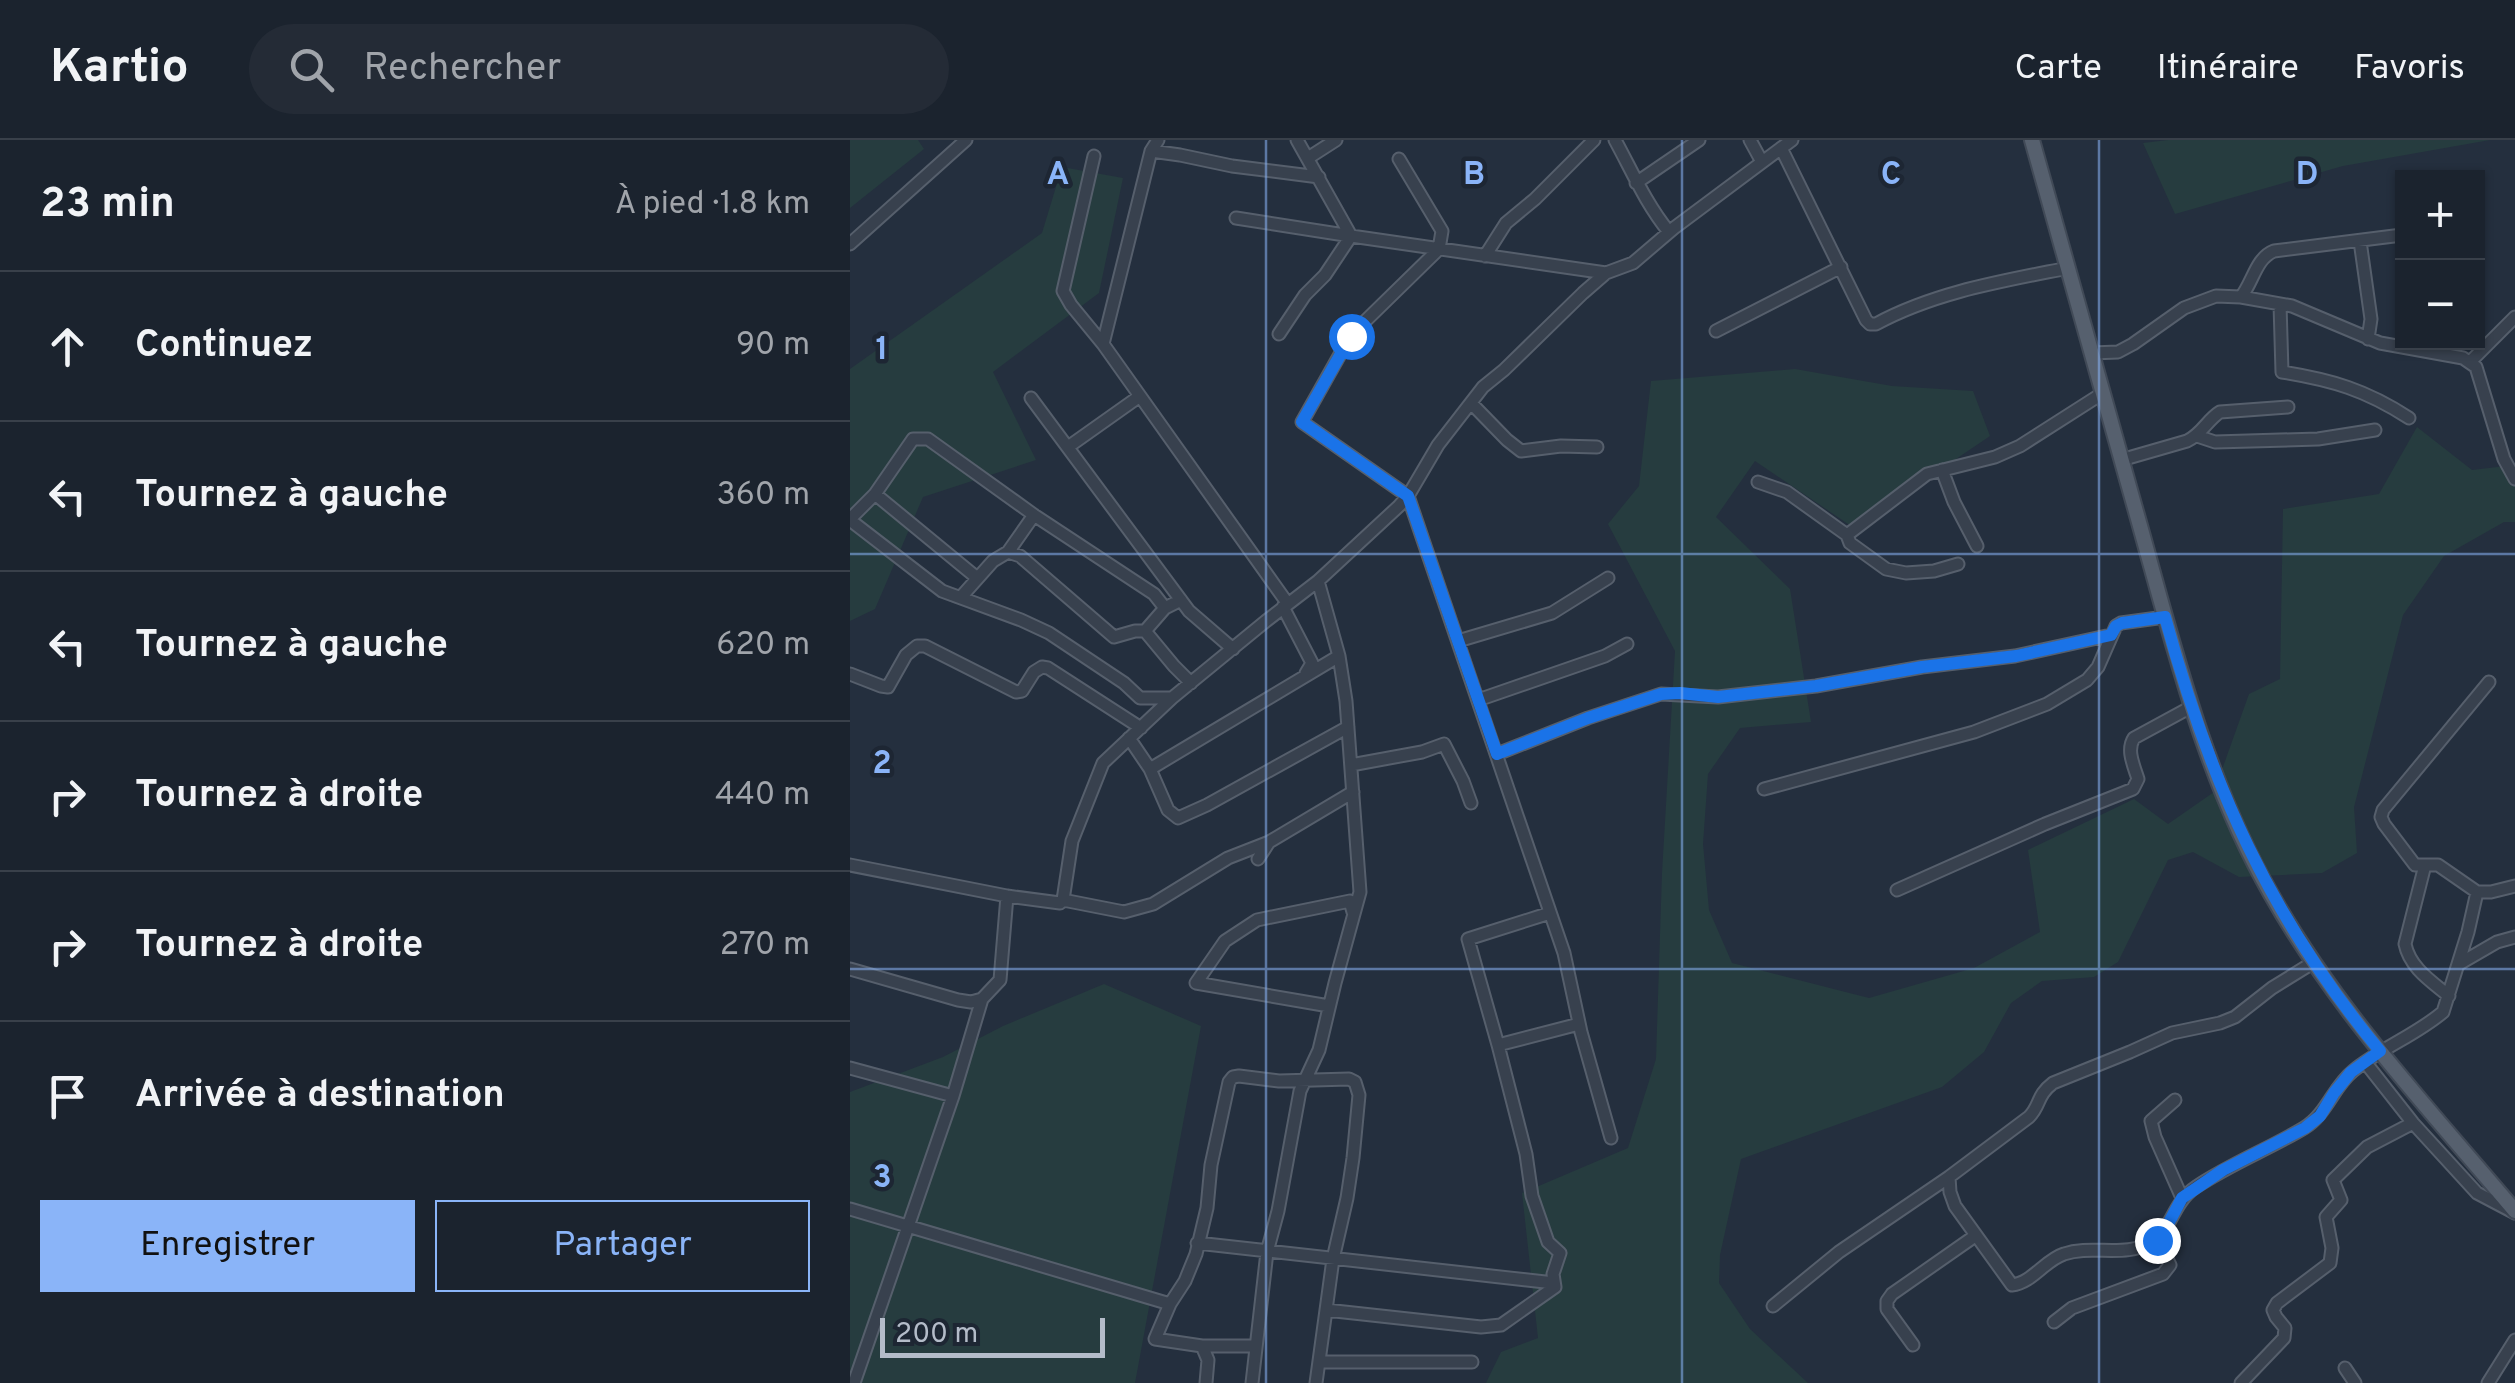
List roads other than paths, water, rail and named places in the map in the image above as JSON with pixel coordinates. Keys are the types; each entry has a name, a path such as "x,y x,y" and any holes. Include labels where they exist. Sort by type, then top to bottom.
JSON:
{"main road":[{"path":"2032,140 2191,707 2246,846 2270,894 2339,999 2515,1212"}],"street":[{"path":"850,244 966,140"},
{"path":"1297,140 1351,236"},
{"path":"1308,158 1336,140"},
{"path":"1485,256 1506,224 1594,140"},
{"path":"1615,140 1636,183 1670,232"},
{"path":"1636,183 1699,140"},
{"path":"1750,140 1762,162"},
{"path":"1236,218 1606,273 1629,266 1787,144 1870,324 1948,295 2068,268"},
{"path":"1103,344 1154,146 1232,166 1318,176"},
{"path":"1094,156 1064,291 1285,606 1312,662 1304,677"},
{"path":"1399,159 1442,231 1439,250 1351,336 1302,422 1408,496 1564,953 1611,1138"},
{"path":"1278,334 1351,236"},
{"path":"2241,297 2266,254 2395,237"},
{"path":"2360,241 2371,319 2368,339"},
{"path":"1716,331 1841,268"},
{"path":"1062,900 1072,842 1103,763 1172,698 1318,581 1408,496 1438,446 1483,387 1606,273"},
{"path":"2092,353 2118,352 2184,308 2216,296 2280,304 2395,346"},
{"path":"2280,304 2282,372 2328,379 2392,406 2409,418"},
{"path":"2471,361 2515,316"},
{"path":"2449,350 2476,367 2504,458 2515,479"},
{"path":"1847,536 1927,474 1995,458 2103,393"},
{"path":"1068,447 1140,396"},
{"path":"1031,398 1189,611 1233,649"},
{"path":"1471,403 1521,450 1597,447"},
{"path":"2122,460 2197,436 2220,412 2288,408"},
{"path":"2197,436 2215,442 2318,440 2375,430"},
{"path":"1165,608 1154,594 928,439 918,437 908,443 875,494 850,519 934,586 1048,633 1124,683 1140,698 1172,698"},
{"path":"1942,470 1978,546"},
{"path":"1758,482 1787,492 1886,569 1906,573 1958,564"},
{"path":"875,494 976,577"},
{"path":"1008,552 1034,514"},
{"path":"961,597 976,577 999,555 1008,552 1020,556 1114,637 1144,631 1165,608 1182,600"},
{"path":"1458,640 1552,613 1608,578"},
{"path":"1252,1383 1267,1252 1294,1116 1303,1082 1319,1050 1360,892 1339,656 1318,581"},
{"path":"1764,789 1974,732 2047,704 2087,680 2098,667 2116,626 2165,617"},
{"path":"1144,631 1191,683"},
{"path":"1497,754 1661,694 1718,697 1816,686 1922,667 2016,656 2111,635"},
{"path":"1478,700 1605,656 1627,644"},
{"path":"850,674 888,686 906,655 917,646 1016,692 1022,691 1038,668 1048,668 1140,728"},
{"path":"1150,769 1339,656"},
{"path":"2489,682 2381,817 2415,866 2438,864 2477,892 2515,886"},
{"path":"1898,890 2133,789 2138,778 2130,744 2134,738 2191,707"},
{"path":"1130,738 1150,769 1168,810 1178,818 1348,727"},
{"path":"1350,764 1422,752 1444,744 1471,803"},
{"path":"850,865 1007,896 1056,903 1062,900 1124,912 1153,904 1228,858 1268,842 1352,792"},
{"path":"1258,859 1268,842"},
{"path":"2426,865 2405,944 2416,966 2449,996"},
{"path":"1948,1177 1956,1206 2008,1282 2018,1285 2068,1252 2126,1250 2157,1240 2182,1198 2223,1170 2305,1128 2320,1116 2351,1072 2443,1012 2477,892"},
{"path":"850,969 958,1000 971,1002 982,998 1000,980 1007,896"},
{"path":"1329,1006 1196,983 1225,940 1257,920 1350,901 1354,915"},
{"path":"1326,1310 1481,1327 1501,1325 1555,1287 1553,1274 1560,1252 1548,1242 1532,1196 1526,1154 1468,939 1550,912"},
{"path":"2458,964 2497,942 2515,937"},
{"path":"1773,1306 1840,1252 2033,1113 2043,1090 2053,1083 2172,1033 2235,1017 2314,962"},
{"path":"854,1383 953,1096 982,998"},
{"path":"1498,1045 1579,1024"},
{"path":"2365,1062 2477,1193 2515,1212"},
{"path":"850,1068 953,1096"},
{"path":"1256,1346 1202,1346 1154,1339 1196,1254 1208,1208 1211,1165 1229,1082 1239,1076 1303,1082 1349,1080 1358,1088 1354,1158 1332,1258 1316,1383"},
{"path":"2175,1100 2151,1121 2154,1138 2182,1198"},
{"path":"2241,1383 2284,1338 2285,1328 2274,1310 2277,1303 2330,1262 2332,1248 2326,1217 2341,1200 2333,1180 2367,1147 2413,1122"},
{"path":"850,1209 1170,1304"},
{"path":"1914,1345 1886,1309 1887,1301 1975,1236"},
{"path":"2054,1322 2072,1308 2164,1274 2170,1265 2157,1240"},
{"path":"1197,1243 1554,1283"},
{"path":"2488,1383 2515,1340"},
{"path":"1202,1346 1208,1360 1206,1383"},
{"path":"1319,1362 1472,1362"},
{"path":"2345,1368 2356,1383"}]}
